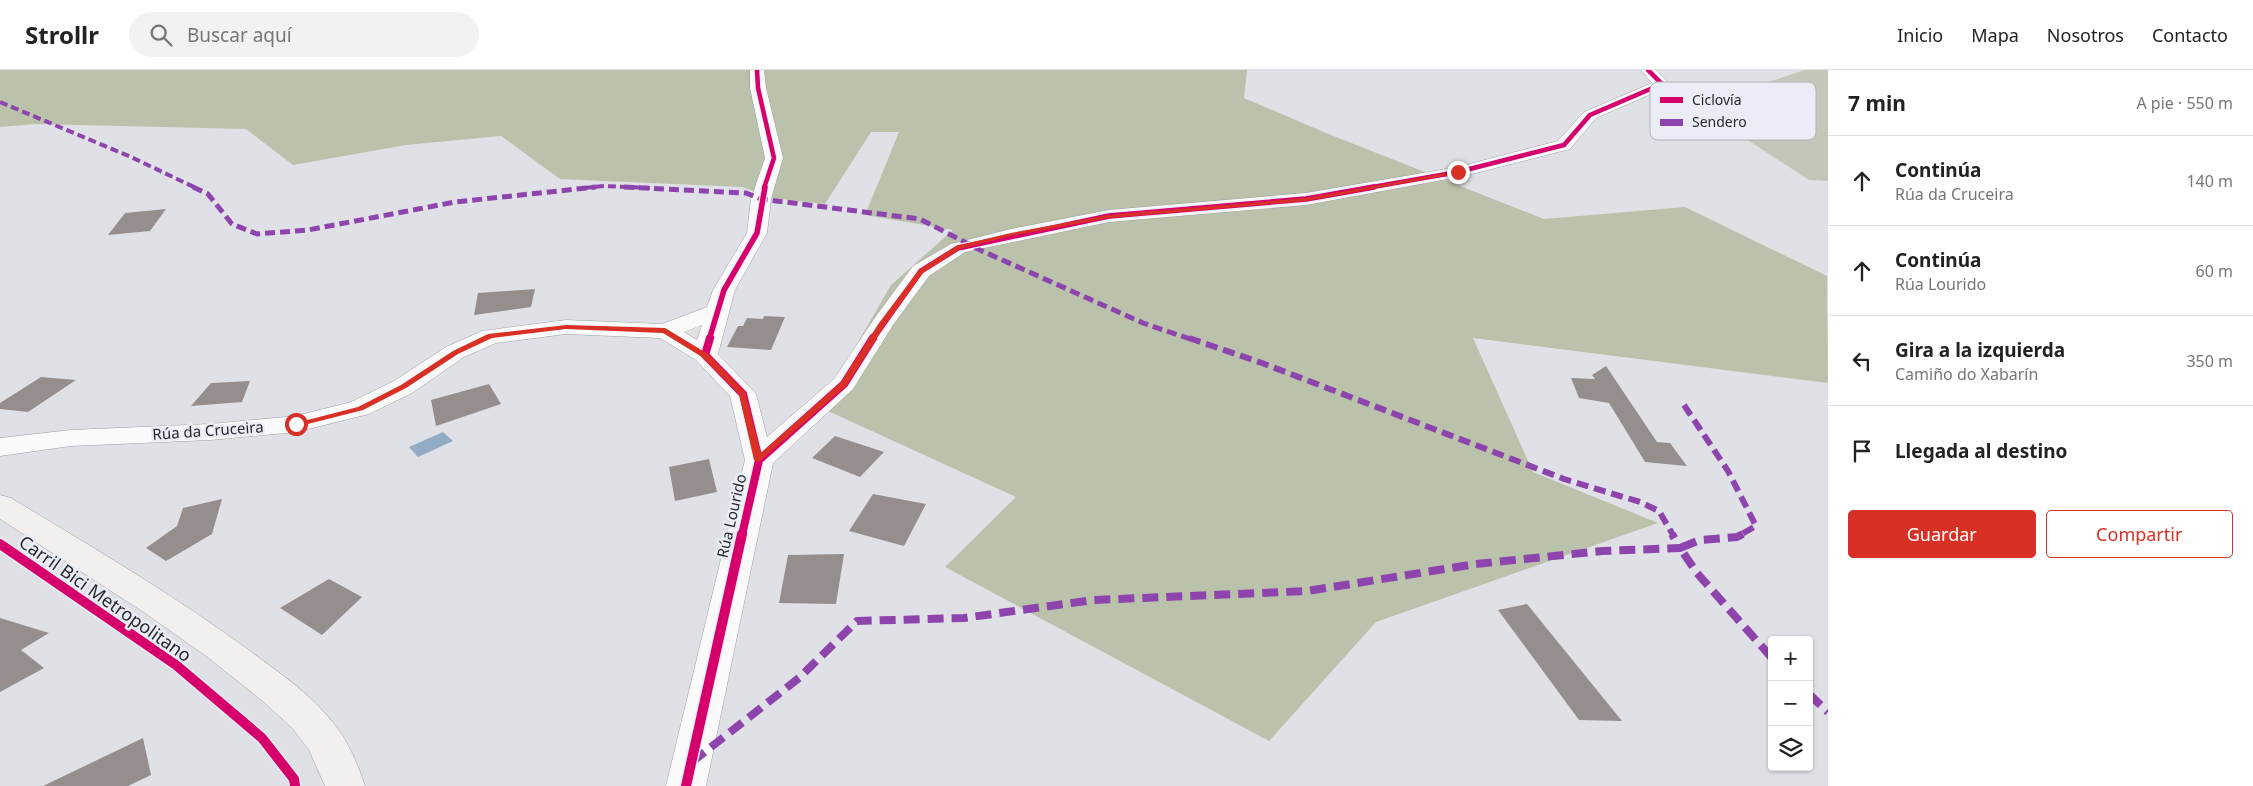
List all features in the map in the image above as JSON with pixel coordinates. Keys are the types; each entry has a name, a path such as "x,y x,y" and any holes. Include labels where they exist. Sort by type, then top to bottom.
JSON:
{"main road":[{"path":"0,505 170,612 291,702 323,738 338,765 345,786"}],"street":[{"path":"705,355 724,290 757,233 761,199 774,158 758,88 757,70"},
{"path":"1648,70 1660,82"},
{"path":"759,460 844,384 882,324 921,271 958,248 1011,235 1109,216 1306,199 1379,188 1458,172 1564,145 1590,114 1619,104 1650,90"},
{"name":"Rúa da Cruceira","path":"0,447 71,438 210,432 296,424 360,408 403,387 455,352 491,336 566,327 665,331 718,311"},
{"name":"Rúa da Cruceira","path":"665,331 705,355"},
{"name":"Rúa Lourido","path":"686,786 759,460 743,394 705,355"}],"green space":[{"path":"0,70 1247,70 1244,98 1326,133 1544,219 1685,207 1827,276 1828,383 1473,338 1533,472 1658,523 1376,622 1269,741 945,567 1016,497 828,411 853,351 891,285 953,230 865,215 899,132 871,132 825,204 773,198 742,187 560,179 501,136 406,145 293,165 246,129 35,124 0,127"},
{"path":"1804,70 1828,70 1828,181 1809,180 1748,140 1816,140 1816,82 1769,82"}],"water":[{"path":"443,432 453,441 418,457 409,447"}],"building":[{"path":"166,209 150,231 108,235 125,213"},
{"path":"535,289 531,307 474,315 478,293"},
{"path":"764,316 785,317 771,350 727,347 738,326 743,326 747,318 763,319"},
{"path":"1606,366 1657,442 1670,443 1687,466 1645,462 1609,403 1579,398 1571,378 1595,379 1592,375"},
{"path":"41,377 76,380 28,412 0,409 0,403"},
{"path":"250,381 242,402 191,406 211,383"},
{"path":"489,384 501,404 436,426 431,400"},
{"path":"835,436 884,452 860,477 812,458"},
{"path":"709,459 717,492 675,501 669,467"},
{"path":"873,494 926,504 904,546 849,531"},
{"path":"222,499 212,534 166,561 146,548 177,526 183,508"},
{"path":"844,554 836,604 779,603 788,555"},
{"path":"329,579 362,597 322,635 280,608"},
{"path":"1527,604 1622,721 1579,720 1498,610"},
{"path":"0,618 49,633 21,650 44,668 0,692"},
{"path":"143,738 151,775 128,786 43,786"}],"marked path":[{"path":"0,102 131,157 208,194 232,224 257,234 308,230 455,202 605,186 746,193 761,199 920,219 980,250 1143,323 1262,363 1564,479 1640,502 1659,511 1680,548 1602,551 1476,564 1307,591 1093,600 964,618 857,621 799,678 692,762"},
{"path":"1684,405 1728,471 1756,526 1737,537 1700,540 1680,548 1697,573 1768,653"},
{"path":"1813,698 1828,712"}],"cycle path":[{"path":"686,786 759,460 743,394 705,355 724,290 757,233 761,199 774,158 758,88 757,70"},
{"path":"1648,70 1660,82"},
{"path":"759,460 844,384 882,324 921,271 958,248 1011,235 1109,216 1306,199 1458,172 1564,145 1590,115 1650,90"},
{"name":"Carril Bici Metropolitano","path":"0,544 176,665 262,738 294,779 295,786"}],"route":[{"path":"296,424 360,408 403,387 455,352 491,336 566,327 665,331 705,355 743,394 759,460 844,384 882,324 921,271 958,248 1011,235 1109,216 1306,199 1379,188 1458,172"}]}
